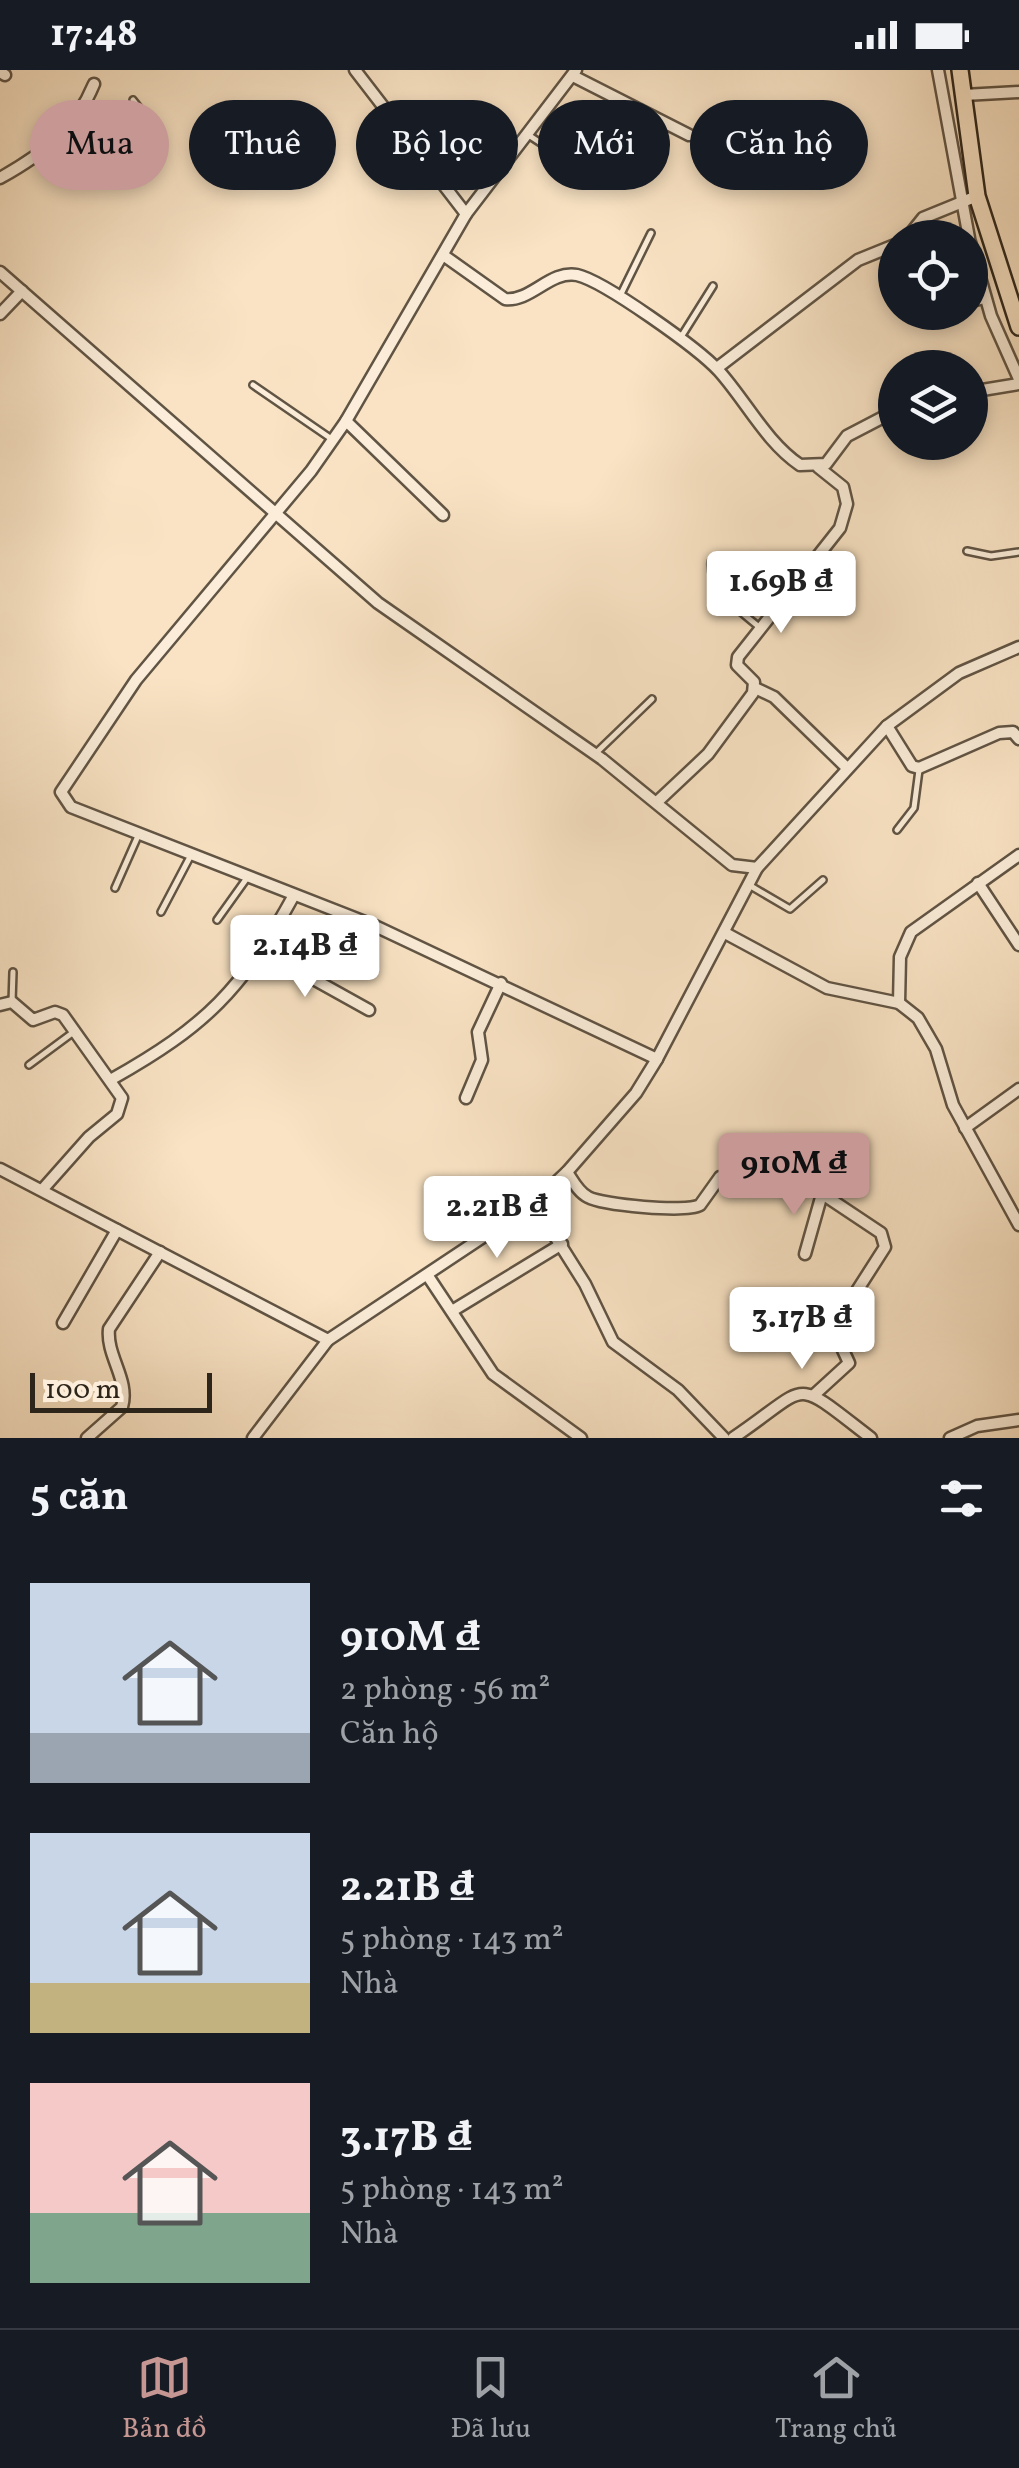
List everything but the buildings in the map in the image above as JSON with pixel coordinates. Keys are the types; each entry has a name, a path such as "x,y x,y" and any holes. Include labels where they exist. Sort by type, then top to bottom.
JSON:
{"main road":[{"path":"960,70 970,200 1019,328"}],"street":[{"path":"355,70 466,214"},
{"path":"938,70 970,200 970,220"},
{"path":"657,1060 501,982 374,926 72,807 62,796 63,784 136,680 280,512 333,440 466,214 575,73 689,135"},
{"path":"87,100 94,84"},
{"path":"964,95 1019,92"},
{"path":"0,178 30,158"},
{"path":"922,220 970,200"},
{"path":"716,368 858,260 878,252"},
{"path":"443,255 505,298 515,299 558,277 576,275 619,299 716,368 790,459 800,466 818,467 843,487 844,520 737,661 755,688 774,697 847,768"},
{"path":"0,272 280,512 378,603 594,754 732,865 757,868"},
{"path":"0,314 22,291"},
{"path":"988,305 1019,382 988,388"},
{"path":"818,467 847,436 878,420"},
{"path":"346,421 443,514"},
{"path":"253,1438 328,1340 534,1203 567,1172 636,1094 757,868 887,726 960,673 1019,647"},
{"path":"657,802 708,754 755,688"},
{"path":"887,726 912,766 919,768 999,734 1013,732 1019,739"},
{"path":"898,1003 900,956 906,939 1019,855"},
{"path":"978,884 1019,945"},
{"path":"112,1079 190,1033 264,951 294,895"},
{"path":"725,933 828,988 898,1003 930,1035 944,1084 1019,1225"},
{"path":"264,951 369,1010"},
{"path":"466,1098 482,1060 478,1032 501,982"},
{"path":"6,1004 33,1020 61,1014 112,1079 122,1098 119,1111 73,1153 42,1190"},
{"path":"965,1128 1019,1089"},
{"path":"0,1168 328,1340"},
{"path":"567,1172 579,1190 593,1200 681,1211 700,1205 714,1182 727,1175 786,1178 822,1194 881,1233 886,1245 837,1322 837,1337 849,1363 814,1395"},
{"path":"805,1254 822,1194"},
{"path":"534,1203 562,1244 613,1342 678,1390 724,1438"},
{"path":"62,1323 117,1230"},
{"path":"452,1311 562,1244"},
{"path":"87,1438 122,1406 124,1388 109,1343 110,1329 160,1252"},
{"path":"428,1276 505,1386 581,1438"},
{"path":"733,1438 790,1394 814,1395 871,1438"},
{"path":"950,1438 977,1426 1019,1420"}],"lane":[{"path":"530,136 538,141"},
{"path":"619,299 652,233"},
{"path":"679,339 713,286"},
{"path":"253,385 333,440"},
{"path":"967,551 1001,556 1019,552"},
{"path":"711,562 711,576 720,590 761,628"},
{"path":"594,754 652,699"},
{"path":"897,830 914,808 919,768"},
{"path":"114,888 139,834"},
{"path":"161,912 190,855"},
{"path":"217,920 246,878"},
{"path":"749,885 790,909 823,880"},
{"path":"342,968 374,926"},
{"path":"6,1004 13,972"},
{"path":"29,1065 75,1031"}]}
